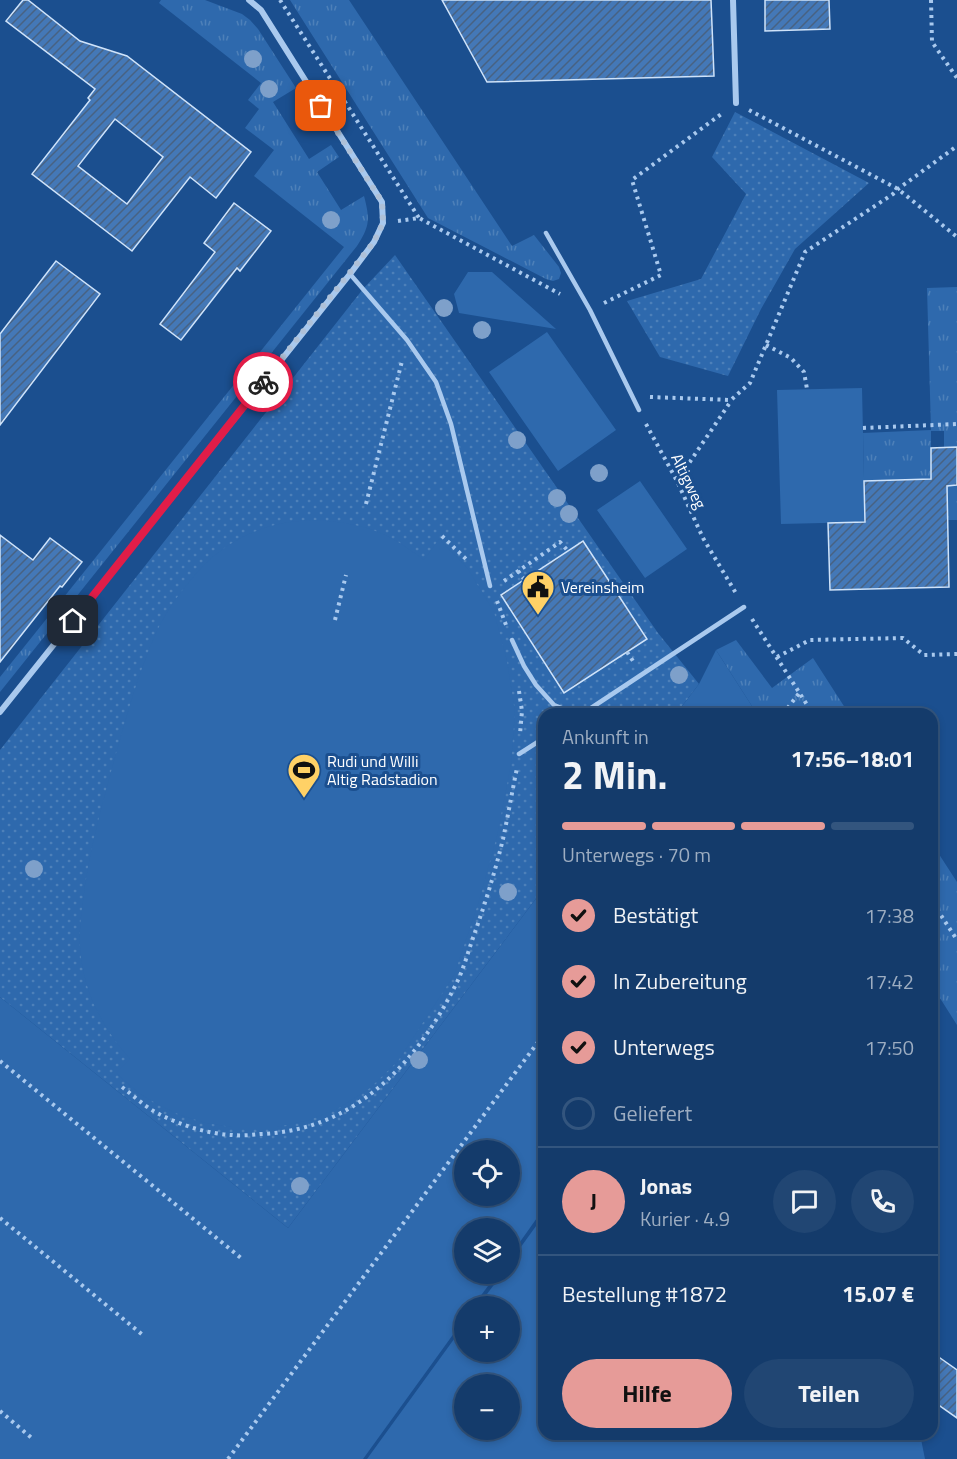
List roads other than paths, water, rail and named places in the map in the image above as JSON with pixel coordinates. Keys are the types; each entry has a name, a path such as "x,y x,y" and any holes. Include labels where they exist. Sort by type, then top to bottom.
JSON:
{"street":[{"path":"0,712 350,274 374,242 383,223 382,202 261,10 249,0"},
{"path":"733,0 736,103"}],"lane":[{"path":"546,233 590,310 639,410"},
{"path":"350,274 407,340 436,382 451,424 490,586"},
{"path":"591,708 744,607"},
{"path":"512,640 536,685 554,705 562,708"},
{"path":"519,754 538,742"}],"place":[{"name":"Vereinsheim","path":"538,616"},
{"name":"Rudi und Willi Altig Radstadion","path":"304,799"}]}
